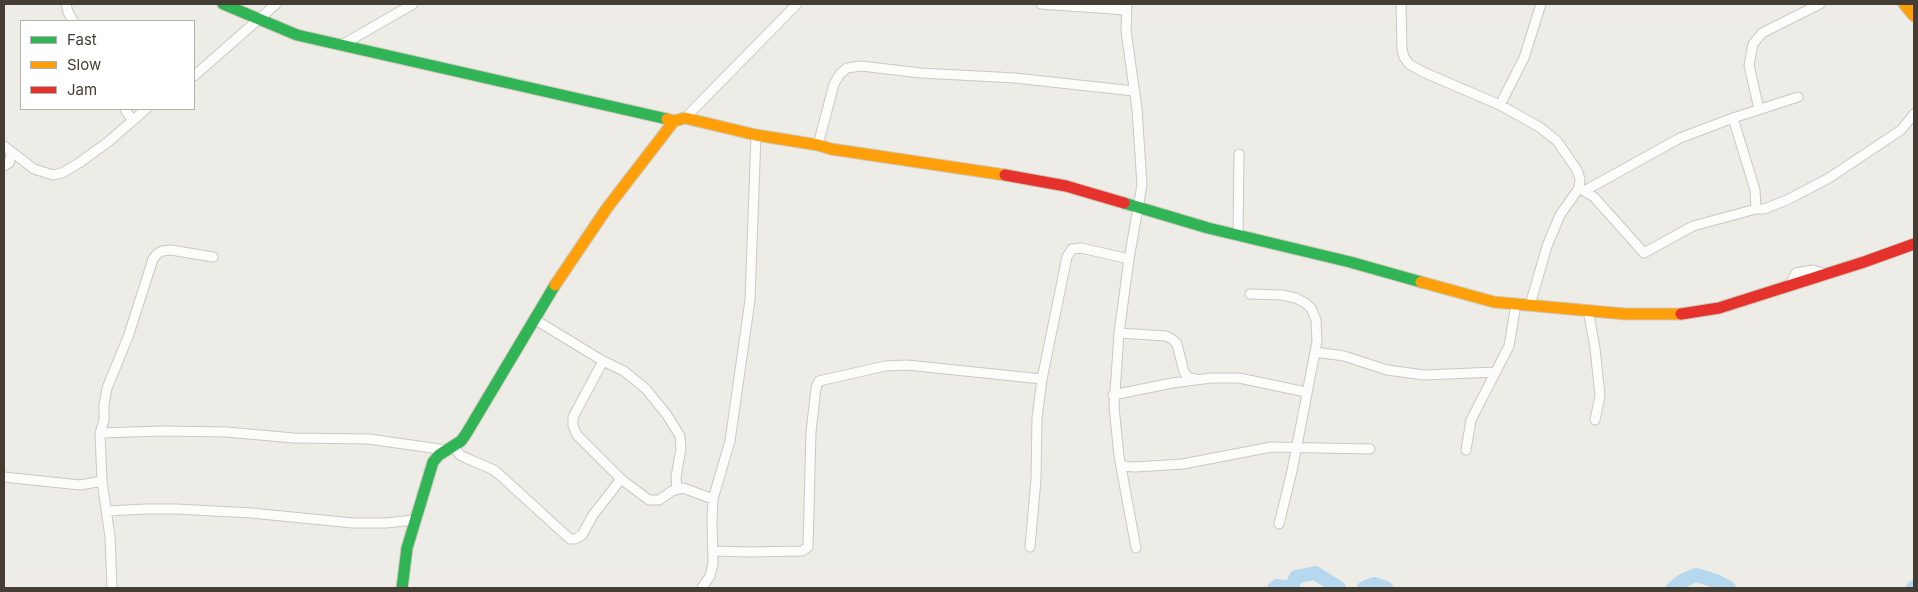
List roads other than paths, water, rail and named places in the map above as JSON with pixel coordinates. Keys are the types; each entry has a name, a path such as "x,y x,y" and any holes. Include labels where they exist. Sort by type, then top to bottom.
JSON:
{"street":[{"path":"66,4 72,20"},
{"path":"223,4 297,34 340,46 455,70 613,108 818,145 831,149 1046,182 1238,236 1350,262 1494,302 1650,315 1682,314 1718,308 1914,244"},
{"path":"195,75 276,4"},
{"path":"340,46 413,4"},
{"path":"402,588 404,561 414,520 430,470 439,455 466,434 534,319 607,208 680,120 797,4"},
{"path":"1041,4 1126,7 1126,31 1134,91 1142,185 1137,207 1119,333 1114,420 1136,548"},
{"path":"1401,4 1402,50 1404,58 1409,64 1500,105 1541,128 1557,141 1577,170 1582,189 1594,197 1644,254 1693,226 1756,209 1764,209 1788,200 1829,178 1901,130 1914,114"},
{"path":"1500,105 1524,58 1541,4"},
{"path":"1758,110 1749,65 1753,44 1762,32 1820,4"},
{"path":"1904,4 1914,16"},
{"path":"818,145 834,84 840,74 847,68 861,66 921,73 1015,78 1134,91"},
{"path":"1530,305 1553,231 1560,215 1582,189 1680,138 1798,97"},
{"path":"126,110 132,120"},
{"path":"4,146 34,169 53,175 62,173 108,142 145,110"},
{"path":"1733,118 1755,190 1756,209"},
{"path":"702,588 710,576 714,551 713,499 730,441 750,300 756,135"},
{"path":"4,166 9,163 12,152"},
{"path":"1238,236 1239,154"},
{"path":"1030,547 1036,479 1037,418 1042,379 1069,253 1076,248 1080,248 1129,259"},
{"path":"112,588 107,511 102,481 100,433 104,420 107,388 128,337 153,259 162,251 171,250 213,257"},
{"path":"1250,294 1282,295 1305,302 1311,308 1316,320 1317,341 1279,524"},
{"path":"1466,450 1471,420 1510,346 1516,304"},
{"path":"1588,310 1595,348 1600,396 1595,420"},
{"path":"534,319 603,361 624,371 641,385 658,404 676,430 681,443 676,477 677,488"},
{"path":"1119,333 1166,336 1172,339 1177,344 1184,372 1188,377 1199,379"},
{"path":"1315,352 1344,356 1387,370 1424,375 1496,372"},
{"path":"603,361 573,417 577,435 621,479 645,497 654,501 664,498 677,488 689,489 713,499"},
{"path":"714,551 802,551 808,547 811,432 816,388 819,382 886,366 907,365 1042,379"},
{"path":"1114,395 1199,379 1239,378 1306,392"},
{"path":"100,433 226,432 294,438 369,439 450,448 502,477 570,539 582,536 621,479"},
{"path":"1121,466 1183,464 1271,446 1370,449"},
{"path":"4,477 80,485 102,481"},
{"path":"107,511 146,508 251,513 353,522 386,523 414,520"}],"waterway":[{"path":"1274,588 1277,586 1289,588 1296,577 1315,573 1339,588"},
{"path":"1673,588 1682,581 1696,575 1716,581 1729,588"},
{"path":"1364,588 1374,584 1386,588"}]}
